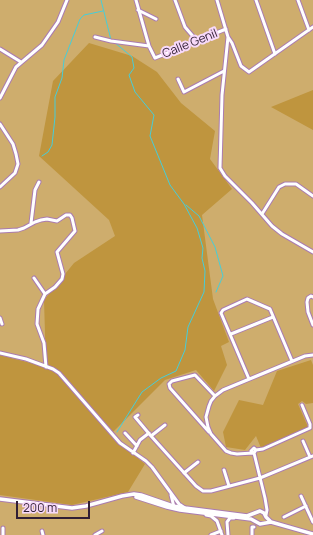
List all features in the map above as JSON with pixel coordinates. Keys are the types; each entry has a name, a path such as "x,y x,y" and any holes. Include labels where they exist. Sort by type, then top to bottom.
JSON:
{"main road":[{"path":"0,499 72,508 134,494 166,504 172,503 186,508 250,516 260,512 271,522"},
{"path":"122,496 140,498 166,507 236,517 255,521 260,524 264,522 271,522 305,533 313,534"},
{"path":"255,514 255,521"},
{"path":"264,522 266,516"}],"street":[{"path":"0,98 16,67 42,45 58,22 67,0"},
{"path":"94,37 111,41 150,46 136,0"},
{"path":"175,0 185,27 197,41"},
{"path":"217,0 228,37 242,66 247,71 252,71 313,27"},
{"path":"256,0 275,54"},
{"path":"298,0 309,30"},
{"path":"138,10 156,19"},
{"name":"Calle Genil","path":"150,46 155,58 226,29"},
{"path":"228,37 222,95 220,168 225,176 277,230 313,252"},
{"path":"0,49 22,62"},
{"path":"178,79 184,92 224,71"},
{"path":"0,124 13,144 18,164 15,173 0,187"},
{"path":"31,223 35,190 39,182"},
{"path":"262,214 280,188 285,184 296,184 313,196"},
{"path":"0,231 18,230 31,223 46,219 57,221 64,216 69,215 72,218 75,228 73,234 57,252 63,274 62,279 55,287 45,294 40,303 37,317 37,324 44,343 44,359 46,367"},
{"path":"34,278 45,294"},
{"path":"313,298 311,296 308,298 307,302 308,312 313,325"},
{"path":"249,379 221,313 223,310 247,300 270,309 292,361"},
{"path":"231,334 273,317"},
{"path":"0,318 2,324"},
{"path":"0,353 26,359 58,373 66,380 126,449 140,457 152,467 179,504"},
{"path":"211,434 207,420 208,406 214,396 224,390 292,361 305,356 313,355"},
{"path":"41,365 44,359"},
{"path":"214,396 195,375 172,381 169,384 170,388 226,451 236,454 263,449 310,428 310,424 302,405"},
{"path":"138,415 135,417 184,473 203,491 211,491 260,478 312,456 303,441"},
{"path":"200,422 207,420"},
{"path":"133,453 140,440 165,424"},
{"path":"125,433 136,447 140,457"},
{"path":"126,449 136,447"},
{"path":"254,451 266,506 266,516"},
{"path":"184,473 198,462"},
{"path":"224,470 229,486"},
{"path":"170,491 172,503 176,508 211,516 218,523 221,533"},
{"path":"301,496 313,522"},
{"path":"172,503 176,501 186,508"},
{"path":"260,512 266,506"},
{"path":"284,517 306,506"},
{"path":"218,523 218,520 225,514 243,515"},
{"path":"211,535 221,533 228,534 227,522 230,518 236,517"},
{"path":"252,535 252,527 254,527"},
{"path":"3,528 3,535"},
{"path":"96,535 102,531"}],"shaded area":[{"path":"0,0 313,0 313,535 0,535"},
{"path":"89,43 132,56 157,72 181,103 215,131 210,159 232,189 202,215 213,299 229,342 221,346 227,365 214,391 196,370 165,380 110,435 145,464 128,492 72,505 0,495 0,355 46,367 44,300 74,263 115,236 109,220 39,156 53,81"},
{"path":"313,90 313,130 271,107"},
{"path":"311,360 313,365 313,403 306,404 302,401 298,404 308,427 261,448 256,436 245,450 226,447 223,432 239,400 263,405 277,371"}],"waterway":[{"path":"101,0 111,40"},
{"path":"42,156 48,152 52,145 55,117 55,97 62,78 64,60 80,19 84,15 103,11"},
{"path":"114,42 132,57 134,68 129,75 135,92 154,115 150,136 170,185 184,204 197,228 203,248 202,258 205,271 204,292 188,327 185,350 176,371 161,378 142,392 117,432"},
{"path":"186,205 199,216 215,247 223,276 216,292"}]}
